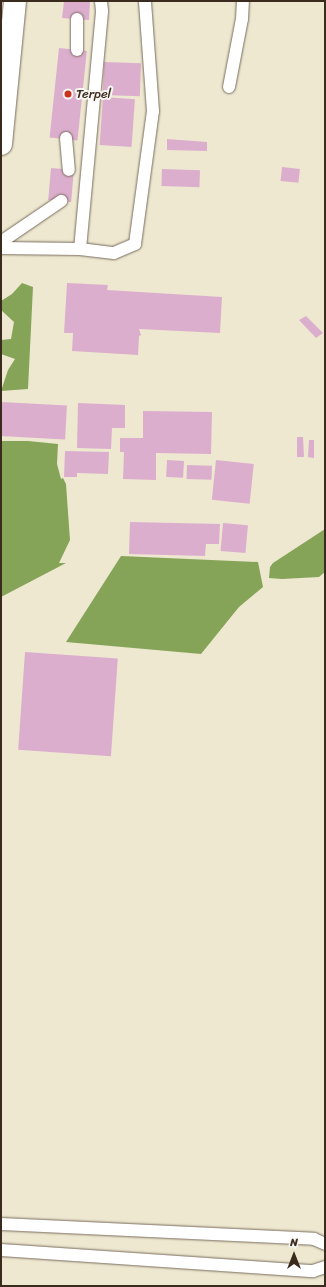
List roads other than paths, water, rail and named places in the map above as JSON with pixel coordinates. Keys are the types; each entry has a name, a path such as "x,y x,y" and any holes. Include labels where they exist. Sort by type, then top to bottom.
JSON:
{"main road":[{"path":"1,144 15,1"}],"lane":[{"path":"80,249 102,11 101,1"},
{"path":"1,248 80,249 114,253 135,244 154,111 145,1"},
{"path":"229,87 242,19 243,1"},
{"path":"77,19 77,50"},
{"path":"66,138 69,170"},
{"path":"1,242 61,202"},
{"path":"1,1224 314,1239 325,1244"},
{"path":"1,1250 313,1271 325,1267"}],"place":[{"name":"Terpel","path":"68,94"}]}
